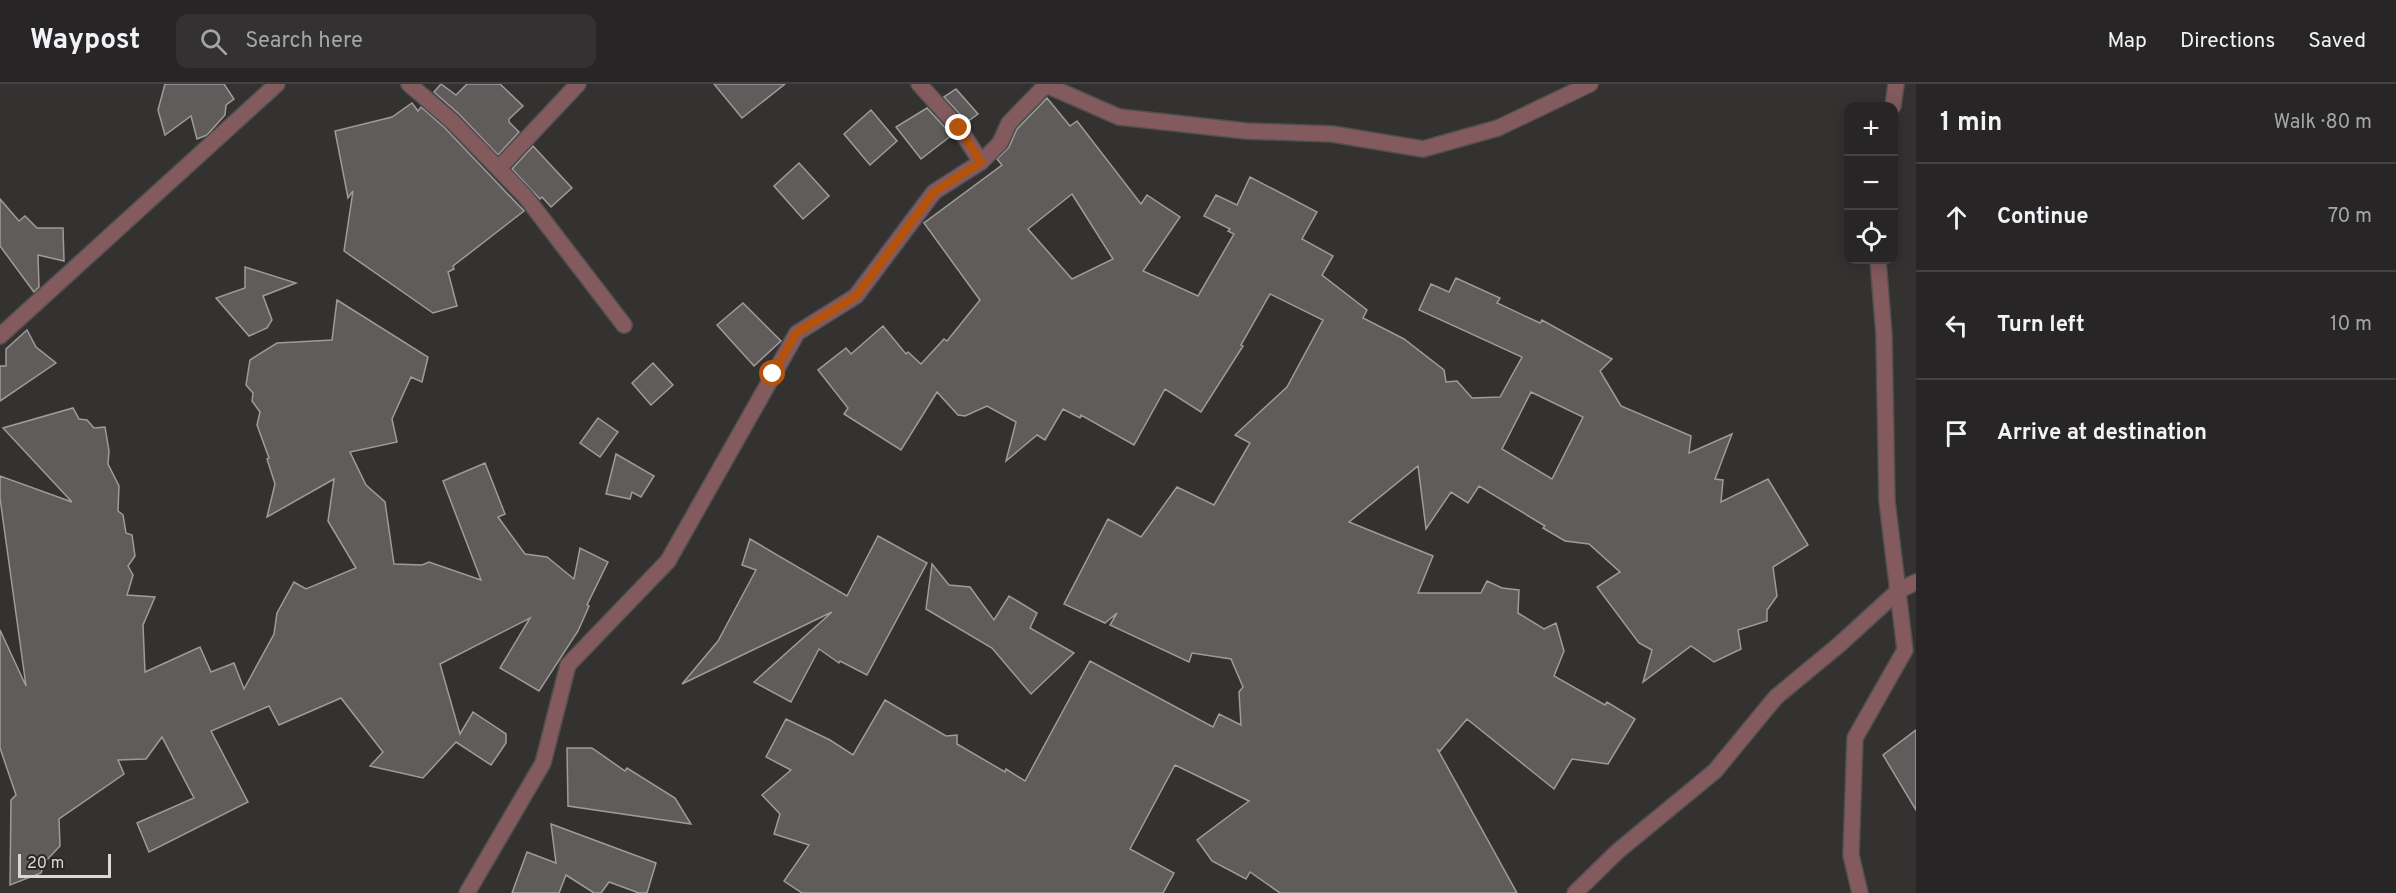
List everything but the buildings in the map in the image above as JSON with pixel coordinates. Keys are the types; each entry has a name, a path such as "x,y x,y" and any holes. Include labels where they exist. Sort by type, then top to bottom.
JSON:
{"street":[{"path":"0,336 277,84"},
{"path":"409,84 452,121 525,196 624,325"},
{"path":"499,168 578,84"},
{"path":"919,84 959,128 981,162"},
{"path":"467,893 543,763 568,665 668,561 796,333 856,296 934,192 981,162 1000,143 1009,123 1046,86 1119,117 1246,131 1332,134 1423,149 1498,128 1590,84"},
{"path":"1894,102 1896,84"},
{"path":"1878,264 1884,336 1887,501 1905,650 1916,662"},
{"path":"1575,893 1618,851 1716,771 1776,697 1840,644 1898,591 1916,582"},
{"path":"1860,893 1851,855 1855,738 1905,650"}],"route":[{"path":"773,374 796,333 856,296 934,192 981,162 959,128"}]}
